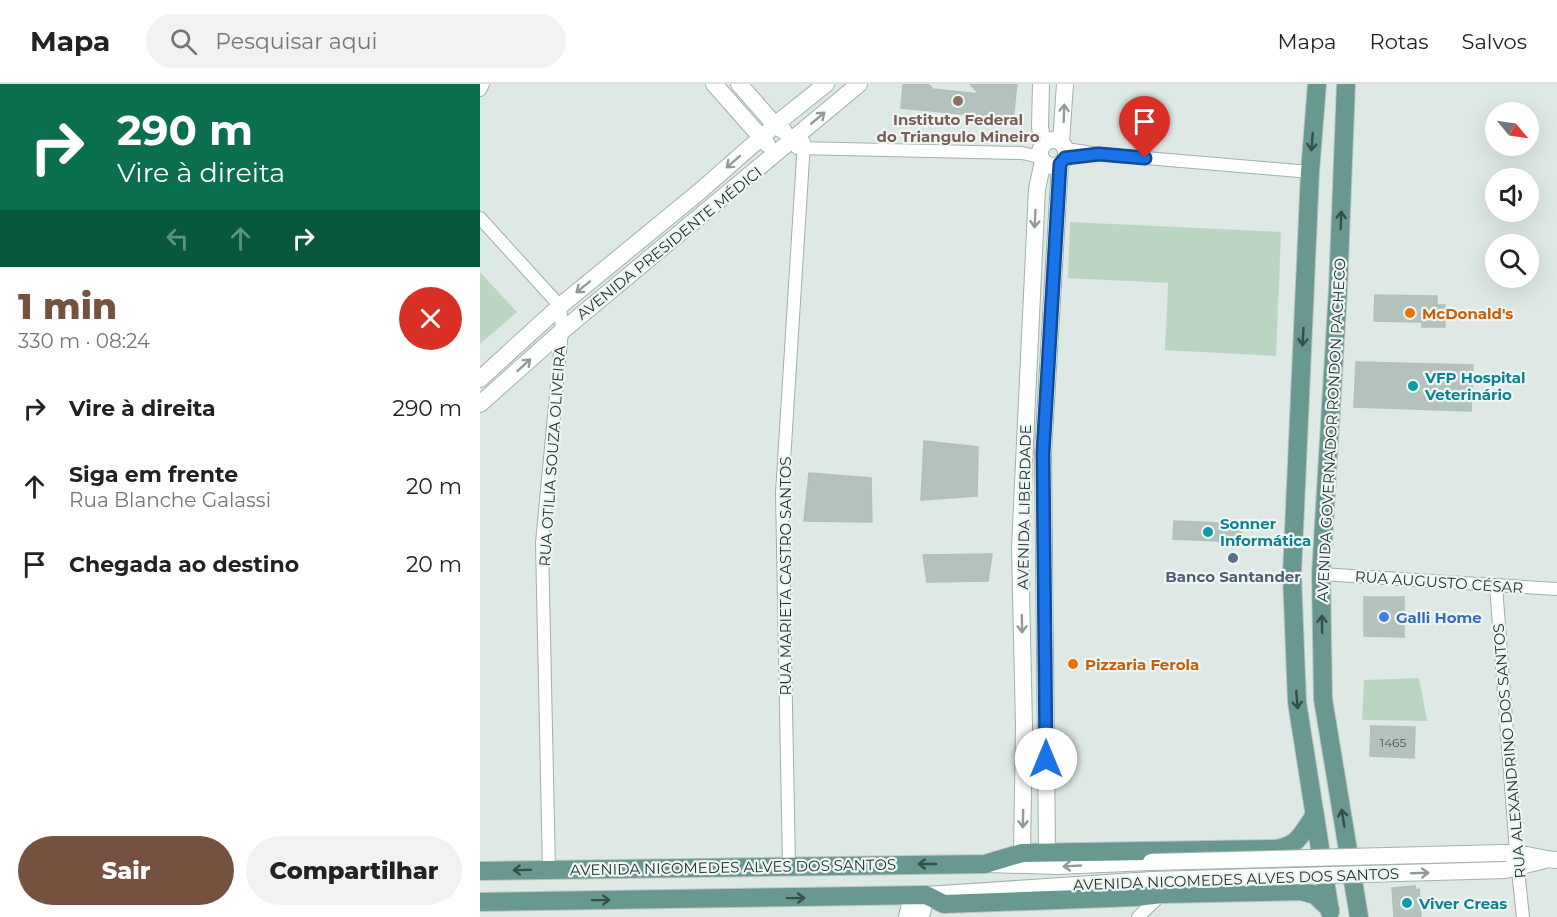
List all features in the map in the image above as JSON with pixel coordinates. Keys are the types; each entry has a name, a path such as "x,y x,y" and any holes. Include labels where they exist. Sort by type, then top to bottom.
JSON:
{"main road":[{"path":"714,84 767,144 800,144"},
{"path":"739,84 774,125 800,144"},
{"name":"AVENIDA PRESIDENTE MÉDICI","path":"480,379 560,306 699,192 774,125 826,84"},
{"name":"AVENIDA PRESIDENTE MÉDICI","path":"480,404 562,331 800,144 859,84"},
{"name":"AVENIDA LIBERDADE","path":"1022,853 1024,726 1020,548 1037,189 1042,153 1041,84"},
{"name":"AVENIDA LIBERDADE","path":"1047,852 1043,453 1063,153 1065,84"},
{"name":"AVENIDA GOVERNADOR RONDON PACHECO","path":"1317,84 1310,172 1292,575 1297,702 1330,913"},
{"name":"AVENIDA GOVERNADOR RONDON PACHECO","path":"1346,84 1338,290 1321,574 1323,699 1359,917"},
{"path":"1049,140 1063,153 1050,166 1042,153 1049,140"},
{"path":"1022,597 1045,596"},
{"name":"AVENIDA NICOMEDES ALVES DOS SANTOS","path":"985,864 1022,853 1275,849 1290,846 1299,838 1315,815"},
{"path":"1245,892 1255,888 1261,882 1265,872 1261,863 1246,850"},
{"name":"AVENIDA NICOMEDES ALVES DOS SANTOS","path":"480,871 985,864 1046,867 1151,862 1551,860"},
{"name":"AVENIDA NICOMEDES ALVES DOS SANTOS","path":"480,902 919,895 944,903 1136,897 1157,887 1511,861"},
{"name":"AVENIDA NICOMEDES ALVES DOS SANTOS","path":"1157,887 1245,892 1301,891 1315,896 1330,913"},
{"path":"907,917 919,895"},
{"path":"919,895 921,917"}],"street":[{"path":"480,90 483,84"},
{"path":"800,144 1042,153"},
{"name":"RUA MARIETA CASTRO SANTOS","path":"789,867 782,493 800,144"},
{"path":"1063,153 1310,172"},
{"path":"480,218 560,306"},
{"name":"RUA OTILIA SOUZA OLIVEIRA","path":"549,870 543,543 562,331 560,306"},
{"name":"RUA AUGUSTO CÉSAR","path":"1321,574 1557,589"},
{"name":"RUA ALEXANDRINO DOS SANTOS","path":"1496,586 1511,861 1523,917"},
{"path":"1138,917 1157,887"}],"green space":[{"path":"1070,222 1281,232 1276,356 1165,350 1168,283 1068,278"},
{"path":"480,272 517,312 480,344"},
{"path":"1419,678 1427,721 1362,720 1364,680"}],"building":[{"name":"Instituto Federal do Triangulo Mineiro","path":"903,84 928,84 933,89 979,94 970,84 1017,84 1013,119 901,108"},
{"name":"McDonald's","path":"1375,295 1437,296 1437,305 1445,305 1445,327 1422,327 1422,322 1374,321"},
{"name":"VFP Hospital Veterinário","path":"1356,362 1473,365 1471,411 1354,407"},
{"path":"924,441 978,447 977,496 921,500"},
{"path":"809,473 871,478 872,522 804,521"},
{"name":"Sonner Informática","path":"1174,521 1242,524 1241,542 1173,539"},
{"path":"992,554 988,581 927,582 923,555"},
{"name":"Galli Home","path":"1364,597 1404,597 1404,637 1364,636"},
{"path":"1371,726 1415,727 1414,758 1370,756"},
{"name":"Viver Creas","path":"1415,886 1416,890 1419,889 1421,917 1394,917 1392,888"}],"place":[{"name":"Instituto Federal do Triangulo Mineiro","path":"958,101"},
{"name":"McDonald's","path":"1410,313"},
{"name":"VFP Hospital Veterinário","path":"1413,386"},
{"name":"Sonner Informática","path":"1208,532"},
{"name":"Banco Santander","path":"1233,558"},
{"name":"Galli Home","path":"1384,617"},
{"name":"Pizzaria Ferola","path":"1073,664"},
{"name":"Viver Creas","path":"1407,903"}],"route":[{"path":"1046,759 1043,453 1060,164 1065,158 1099,154 1145,158"}]}
